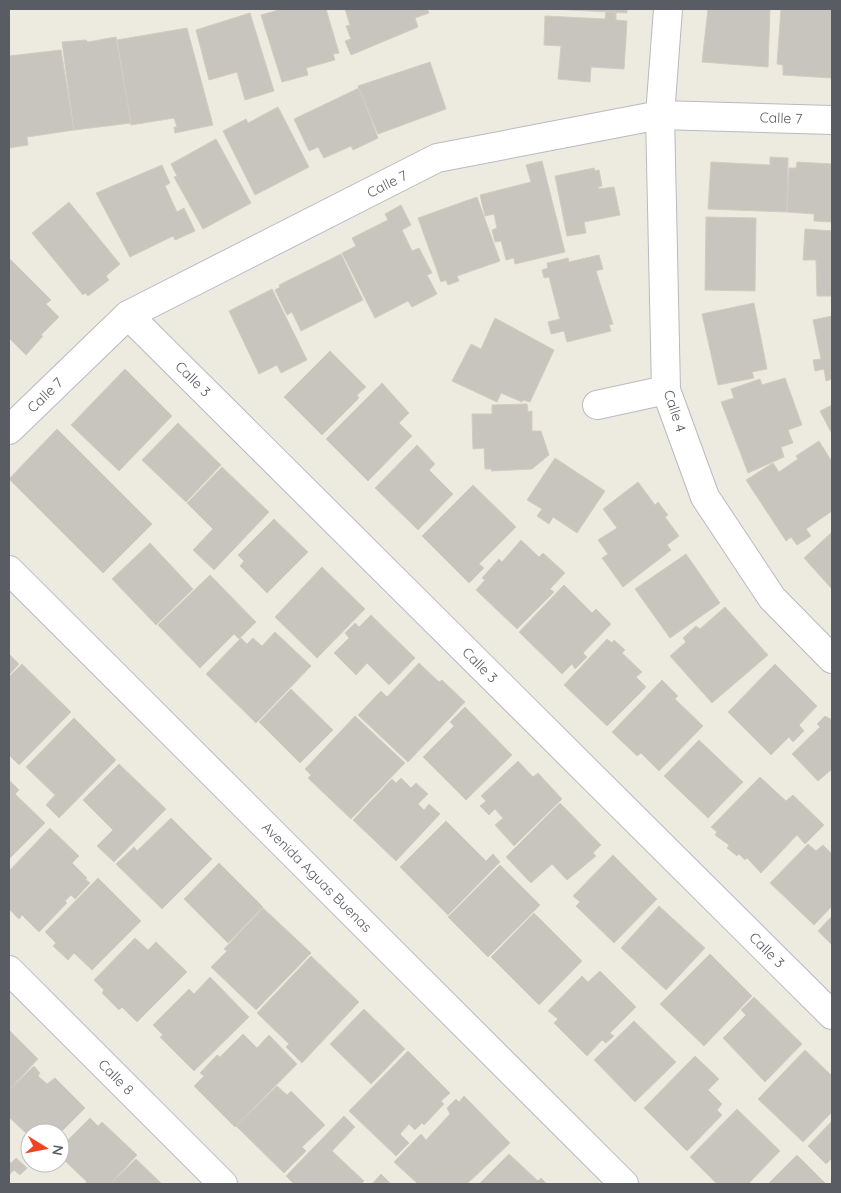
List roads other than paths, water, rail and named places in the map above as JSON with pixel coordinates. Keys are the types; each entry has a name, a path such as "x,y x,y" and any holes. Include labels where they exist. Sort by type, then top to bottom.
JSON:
{"street":[{"name":"Calle 4","path":"668,9 660,115 666,390 705,497 772,598 832,658"},
{"name":"Calle 7","path":"9,430 128,315 438,158 660,115 832,120"},
{"name":"Calle 3","path":"128,315 832,1015"},
{"path":"597,405 666,390"},
{"name":"Avenida Aguas Buenas","path":"9,570 624,1184"},
{"name":"Calle 8","path":"9,970 223,1184"}]}
